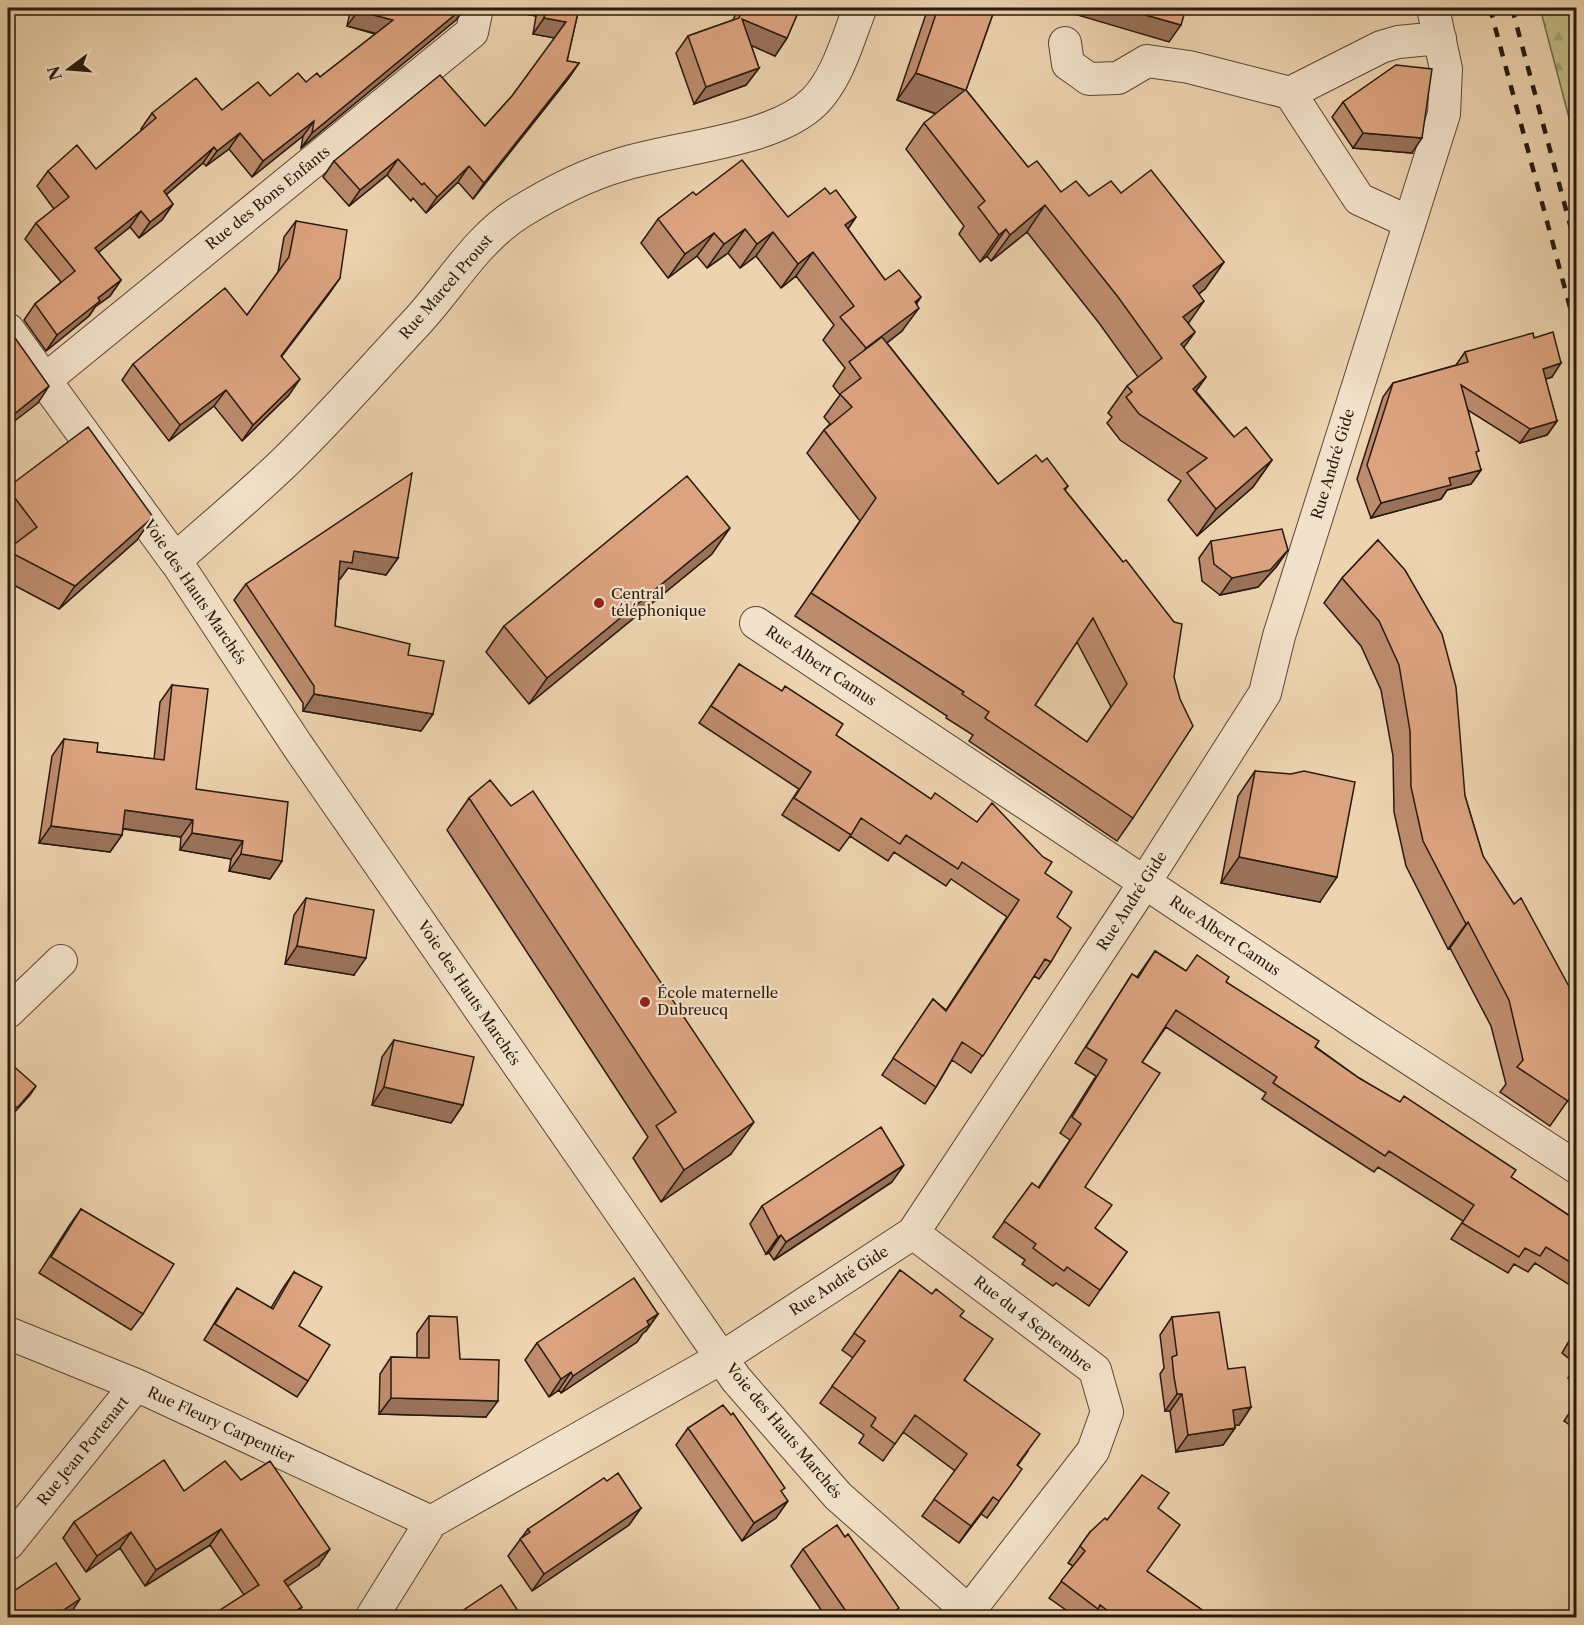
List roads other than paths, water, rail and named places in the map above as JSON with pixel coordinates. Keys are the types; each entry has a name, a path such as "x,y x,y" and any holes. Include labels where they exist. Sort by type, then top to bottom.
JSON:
{"street":[{"name":"Rue des Bons Enfants","path":"45,380 472,32 477,8"},
{"name":"Rue Marcel Proust","path":"176,560 288,459 419,321 473,252 495,231 519,213 565,188 618,165 743,135 795,117 815,101 837,67 861,8"},
{"name":"Rue André Gide","path":"431,1522 723,1357 913,1233 1144,882 1265,693 1279,636 1444,114 1446,69 1433,8"},
{"path":"1065,43 1068,64 1089,79 1118,78 1147,61 1189,67 1290,93 1381,47 1398,42 1440,38"},
{"path":"1290,93 1359,199 1409,222"},
{"name":"Voie des Hauts Marchés","path":"8,330 176,560 297,745 654,1263 723,1357 736,1379 838,1496 972,1614"},
{"name":"Rue Albert Camus","path":"756,623 1576,1167"},
{"path":"8,1012 61,961"},
{"name":"Rue du 4 Septembre","path":"913,1233 1095,1370 1107,1412 1094,1451 972,1614"},
{"name":"Rue Fleury Carpentier","path":"8,1333 136,1385 431,1522"},
{"name":"Rue Jean Portenart","path":"8,1544 136,1385"},
{"path":"371,1617 431,1522"}],"railway":[{"path":"1490,8 1576,330"},
{"path":"1512,8 1576,247"}],"place":[{"name":"Central téléphonique","path":"599,603"},
{"name":"École maternelle Dubreucq","path":"645,1002"}]}
